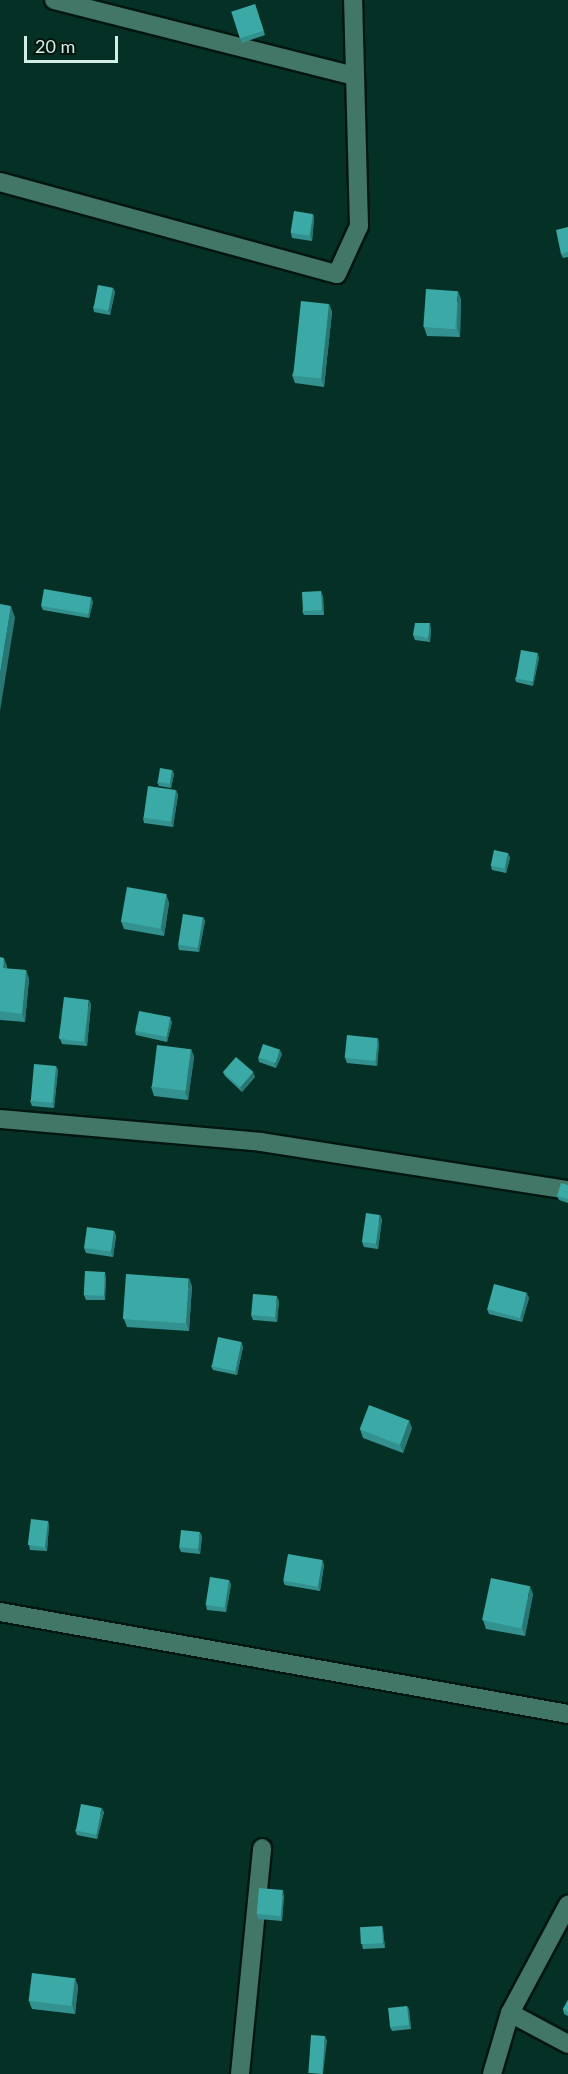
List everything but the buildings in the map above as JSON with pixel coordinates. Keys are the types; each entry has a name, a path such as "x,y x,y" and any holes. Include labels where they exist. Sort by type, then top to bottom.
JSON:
{"street":[{"path":"54,0 355,76"},
{"path":"0,182 337,274 359,226 353,0"},
{"path":"0,1119 261,1142 568,1190"},
{"path":"0,1612 568,1714"},
{"path":"240,2074 261,1848"},
{"path":"492,2074 510,2013 568,1905"},
{"path":"510,2013 568,2044"}]}
